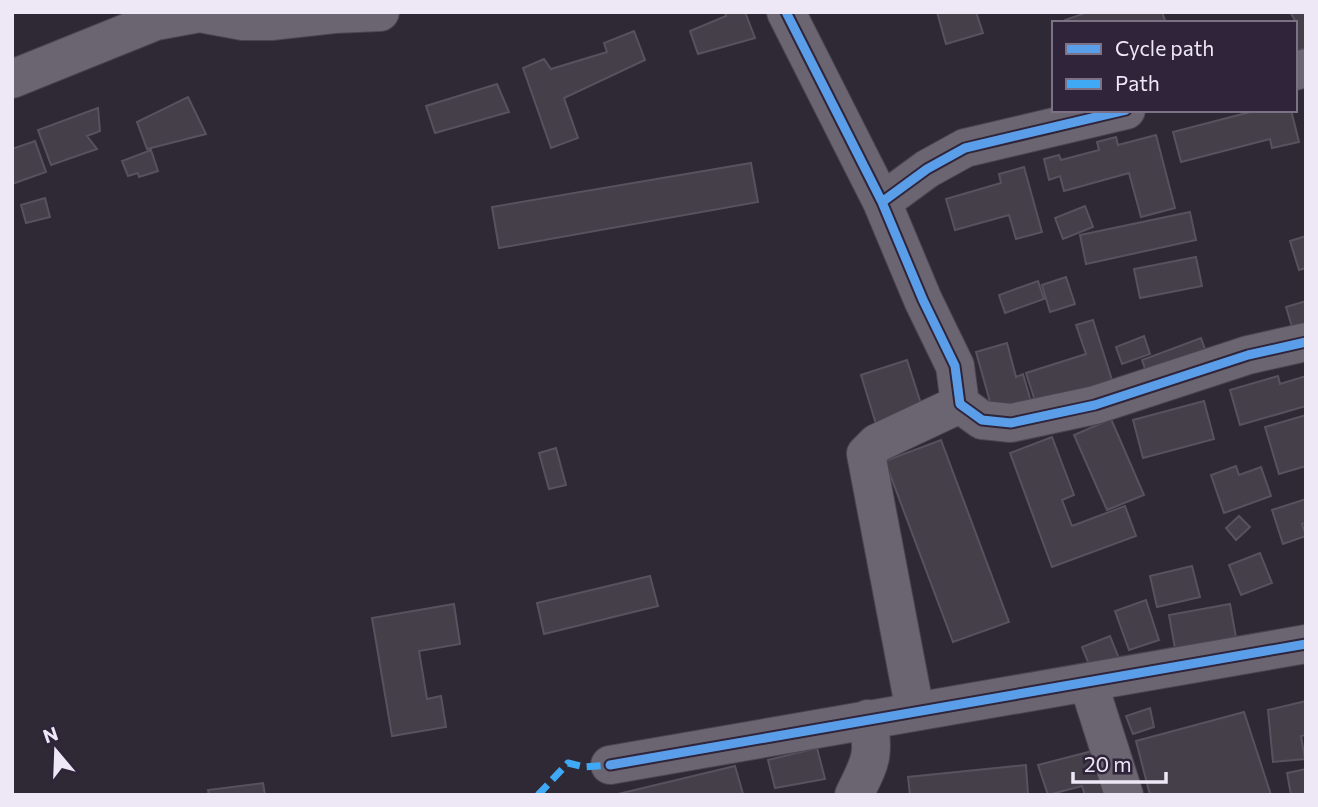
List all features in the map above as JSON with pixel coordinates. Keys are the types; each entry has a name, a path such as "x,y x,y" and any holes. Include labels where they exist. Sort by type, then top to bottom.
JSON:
{"street":[{"path":"12,79 156,21 205,13 243,21 271,21 380,12"},
{"path":"786,12 882,202 923,300 955,366 960,404 982,420 1011,423 1095,405 1248,355 1306,342"},
{"path":"882,202 927,169 965,148 1118,112"},
{"path":"915,711 866,454 877,443 960,404"},
{"path":"610,765 1306,644"},
{"path":"1088,682 1124,795"},
{"path":"854,795 872,757 873,746 868,719"}],"building":[{"path":"725,12 745,12 755,38 698,54 690,31 726,16"},
{"path":"937,12 976,12 983,33 946,44"},
{"path":"1088,12 1162,12 1165,21 1065,21"},
{"path":"1290,12 1306,12 1306,48 1297,50 1297,21"},
{"path":"634,31 645,60 564,98 578,138 551,148 523,68 544,59 551,69 607,52 604,43"},
{"path":"497,84 509,112 435,133 426,106"},
{"path":"188,97 206,134 147,149 137,122"},
{"path":"98,108 100,131 87,136 97,149 51,165 38,130"},
{"path":"1250,112 1292,112 1299,142 1272,148 1270,139 1181,162 1173,132"},
{"path":"1156,135 1175,208 1141,217 1129,173 1064,191 1060,176 1049,180 1044,159 1059,155 1061,160 1099,150 1097,142 1116,137 1118,145"},
{"path":"35,141 46,172 12,184 12,149"},
{"path":"151,150 158,171 139,177 138,173 128,176 122,161"},
{"path":"751,163 758,202 499,248 492,207"},
{"path":"1024,167 1042,232 1016,239 1009,215 955,230 946,199 1001,183 999,174"},
{"path":"45,198 50,217 26,223 21,205"},
{"path":"1085,206 1093,227 1063,239 1055,218"},
{"path":"1190,212 1196,240 1086,264 1080,235"},
{"path":"1306,236 1306,268 1299,270 1290,241"},
{"path":"1196,257 1202,286 1140,298 1134,269"},
{"path":"1066,277 1075,304 1050,312 1042,285"},
{"path":"1038,281 1044,299 1005,313 999,295"},
{"path":"1306,301 1306,337 1296,340 1286,307"},
{"path":"1093,320 1112,380 1036,404 1026,373 1086,354 1076,325"},
{"path":"1144,336 1150,354 1122,364 1116,347"},
{"path":"1201,338 1208,358 1149,380 1142,360"},
{"path":"1007,343 1016,377 1023,374 1032,405 994,416 976,352"},
{"path":"907,360 923,410 876,424 861,375"},
{"path":"1278,376 1280,384 1306,376 1306,406 1240,425 1230,390"},
{"path":"1204,401 1214,439 1143,458 1133,420"},
{"path":"1306,415 1306,466 1279,474 1265,427"},
{"path":"1111,419 1144,495 1107,510 1074,435"},
{"path":"1052,437 1074,495 1062,500 1072,526 1125,506 1136,536 1052,567 1010,453"},
{"path":"941,440 1009,622 953,642 885,461"},
{"path":"556,448 566,485 549,489 539,453"},
{"path":"1236,466 1239,475 1261,467 1271,496 1224,513 1211,475"},
{"path":"1306,499 1306,523 1302,524 1306,536 1283,544 1272,510"},
{"path":"1239,516 1250,527 1236,540 1226,528"},
{"path":"1260,553 1272,583 1241,595 1229,565"},
{"path":"1192,566 1200,597 1157,607 1150,576"},
{"path":"650,576 658,606 544,634 537,603"},
{"path":"1146,600 1159,640 1129,650 1115,611"},
{"path":"454,604 460,644 419,651 427,699 441,696 446,727 392,736 372,618"},
{"path":"1230,604 1237,643 1176,654 1169,615"},
{"path":"1110,636 1122,666 1094,677 1082,647"},
{"path":"1306,701 1306,735 1301,736 1305,759 1273,762 1268,710"},
{"path":"1150,708 1154,727 1133,734 1126,716"},
{"path":"1244,712 1271,795 1150,795 1136,741"},
{"path":"817,748 825,779 775,788 768,760"},
{"path":"1096,750 1111,795 1085,795 1082,786 1048,795 1038,765"},
{"path":"1026,765 1028,795 910,795 908,777"},
{"path":"735,766 743,794 614,795"},
{"path":"1306,769 1306,795 1291,795 1287,773"},
{"path":"263,783 265,795 209,795 208,790"}],"marked path":[{"path":"538,795 568,763 584,767 610,765"}],"cycle path":[{"path":"786,12 882,202 923,300 955,366 960,404 982,420 1011,423 1095,405 1248,355 1306,342"},
{"path":"882,202 927,169 965,148 1118,112"},
{"path":"610,765 1306,644"}]}
